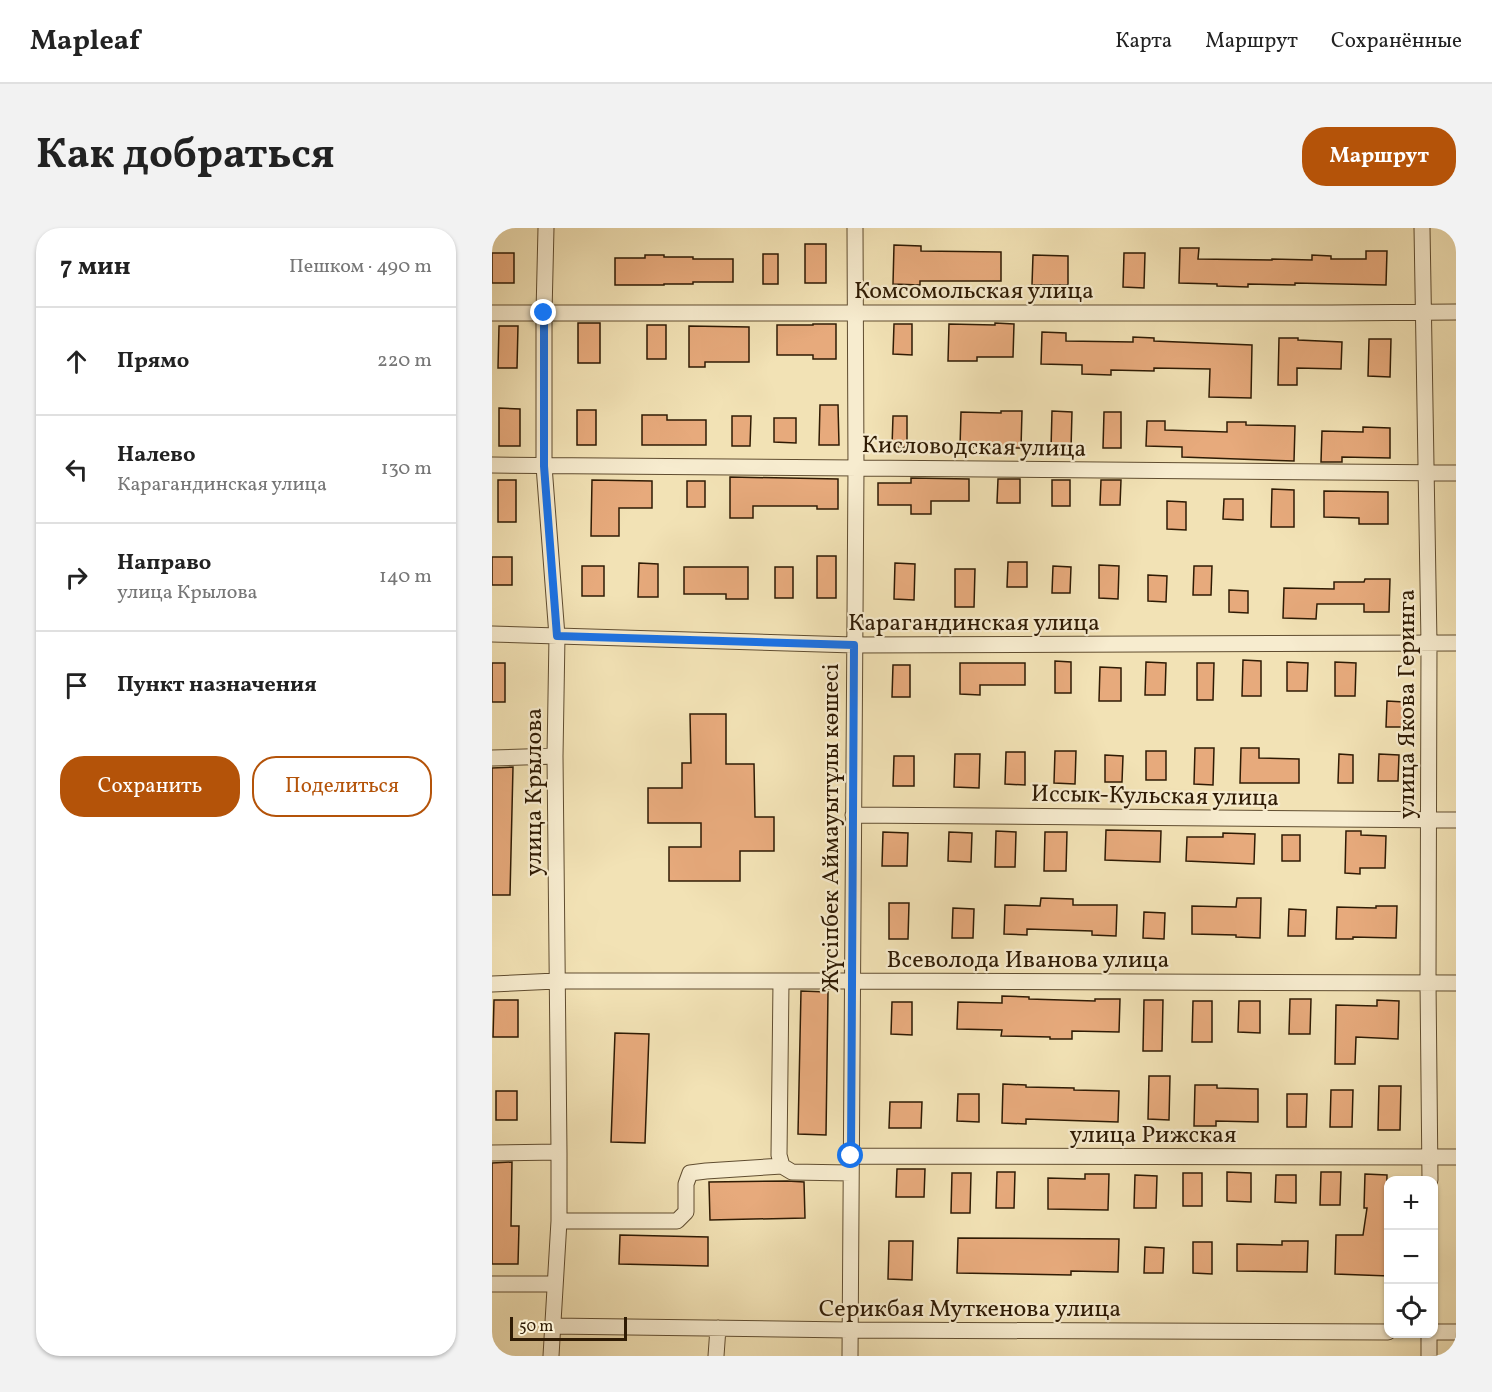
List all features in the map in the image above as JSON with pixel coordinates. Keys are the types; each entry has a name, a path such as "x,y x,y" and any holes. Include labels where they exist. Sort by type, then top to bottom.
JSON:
{"street":[{"name":"улица Крылова","path":"546,228 544,466 557,636 555,756 559,1221 551,1356"},
{"name":"Жүсіпбек Аймауытұлы көшесі","path":"849,1356 856,468 855,228"},
{"name":"улица Якова Геринга","path":"1422,228 1429,643 1430,1176"},
{"name":"Комсомольская улица","path":"492,313 1456,312"},
{"name":"Кисловодская улица","path":"492,465 1456,474"},
{"name":"Карагандинская улица","path":"492,634 854,645 1456,643"},
{"path":"492,758 555,756"},
{"name":"Иссык-Кульская улица","path":"853,815 1456,820"},
{"name":"Всеволода Иванова улица","path":"492,984 556,981 1456,982"},
{"path":"781,982 779,1155 782,1166"},
{"path":"492,1153 559,1152"},
{"name":"улица Рижская","path":"851,1156 1456,1157"},
{"path":"559,1221 677,1221 686,1212 686,1184 690,1173 782,1166 792,1172 850,1173"},
{"path":"492,1284 554,1284"},
{"name":"Серикбая Муткенова улица","path":"552,1326 849,1330 1384,1332"},
{"path":"717,1356 718,1328"},
{"path":"1438,1332 1456,1332"},
{"path":"1429,1338 1429,1356"}],"building":[{"path":"805,244 826,244 826,283 805,283"},
{"path":"894,245 921,246 921,251 1001,252 1001,281 920,281 920,285 893,284"},
{"path":"1180,248 1199,248 1198,259 1312,260 1312,255 1331,256 1331,259 1366,259 1366,251 1387,251 1386,285 1295,283 1295,285 1248,284 1248,287 1179,283"},
{"path":"492,253 514,253 514,283 492,283"},
{"path":"1124,253 1145,253 1144,288 1123,287"},
{"path":"763,254 778,254 778,284 763,284"},
{"path":"645,255 693,257 693,259 733,259 733,282 615,285 615,258 645,258"},
{"path":"1033,255 1068,256 1068,285 1032,285"},
{"path":"578,323 600,323 600,363 578,363"},
{"path":"995,323 1014,324 1013,357 977,357 977,361 948,361 949,324 995,325"},
{"path":"836,324 836,359 813,359 813,355 777,355 777,325"},
{"path":"894,324 912,324 912,355 893,354"},
{"path":"647,325 666,325 666,359 647,359"},
{"path":"499,326 518,326 517,368 498,368"},
{"path":"689,326 749,327 749,362 705,362 705,367 689,367"},
{"path":"1042,332 1066,333 1066,341 1133,342 1133,337 1154,338 1154,341 1252,345 1251,398 1209,397 1210,369 1111,370 1111,375 1082,374 1082,365 1041,364"},
{"path":"1279,338 1342,342 1341,369 1297,368 1297,385 1278,385"},
{"path":"1369,339 1391,339 1390,377 1368,376"},
{"path":"820,405 838,405 839,445 819,445"},
{"path":"499,408 520,409 520,446 499,446"},
{"path":"577,410 596,410 596,445 577,445"},
{"path":"1001,411 1022,411 1021,448 960,447 961,412 1001,413"},
{"path":"1052,411 1072,412 1071,449 1051,449"},
{"path":"1104,412 1121,412 1121,448 1103,448"},
{"path":"642,415 667,415 667,420 706,420 706,445 642,445"},
{"path":"732,416 751,416 750,446 732,446"},
{"path":"893,416 907,416 907,447 892,447"},
{"path":"774,418 796,418 796,443 774,442"},
{"path":"1147,421 1165,421 1165,430 1227,432 1227,422 1246,422 1246,425 1295,426 1294,461 1182,457 1182,447 1146,446"},
{"path":"1363,427 1390,428 1390,458 1342,457 1342,462 1321,462 1322,431 1363,432"},
{"path":"730,477 838,479 838,509 817,509 817,506 753,506 753,518 730,518"},
{"path":"911,478 969,479 969,501 931,501 931,514 911,514 911,505 878,505 878,483 911,483"},
{"path":"998,479 1020,479 1020,503 997,503"},
{"path":"498,480 516,480 516,522 498,522"},
{"path":"592,480 652,481 652,508 619,508 619,536 591,536"},
{"path":"1052,480 1070,480 1070,506 1052,506"},
{"path":"1101,480 1121,480 1120,505 1100,505"},
{"path":"687,481 705,481 705,507 687,507"},
{"path":"1272,489 1294,490 1294,527 1271,527"},
{"path":"1324,491 1388,492 1388,524 1359,524 1359,518 1324,517"},
{"path":"1224,499 1243,499 1243,520 1223,519"},
{"path":"1167,501 1186,502 1186,530 1167,529"},
{"path":"817,556 836,556 836,598 817,598"},
{"path":"492,557 512,557 512,585 492,585"},
{"path":"1008,562 1027,562 1027,587 1007,587"},
{"path":"639,563 658,564 658,597 638,597"},
{"path":"895,563 915,564 914,600 894,599"},
{"path":"1099,565 1119,566 1118,599 1099,598"},
{"path":"582,566 604,566 604,596 582,596"},
{"path":"1053,566 1071,567 1070,593 1052,593"},
{"path":"1194,566 1212,566 1211,595 1193,595"},
{"path":"684,567 748,567 748,599 726,599 726,594 684,594"},
{"path":"775,567 793,567 793,598 775,598"},
{"path":"955,569 975,569 974,607 955,607"},
{"path":"1148,575 1167,576 1166,602 1148,601"},
{"path":"1365,579 1390,579 1389,612 1364,612 1364,604 1317,604 1316,619 1283,618 1284,588 1334,589 1334,582 1364,582"},
{"path":"1229,590 1248,591 1248,613 1229,612"},
{"path":"1243,660 1261,661 1261,696 1242,696"},
{"path":"1055,661 1071,662 1071,693 1055,693"},
{"path":"1146,662 1166,663 1165,695 1145,695"},
{"path":"1287,662 1308,663 1307,691 1287,691"},
{"path":"1335,662 1356,663 1355,696 1335,696"},
{"path":"492,663 505,663 505,702 492,702"},
{"path":"960,663 1025,663 1025,685 980,685 980,695 960,694"},
{"path":"1197,663 1214,663 1213,700 1197,700"},
{"path":"893,665 910,665 910,697 892,697"},
{"path":"1100,667 1121,668 1121,701 1099,701"},
{"path":"1387,701 1404,702 1404,727 1386,727"},
{"path":"690,714 726,714 726,764 754,764 755,817 774,817 774,851 740,851 740,881 669,881 669,847 701,847 701,823 648,823 648,788 682,788 682,763 691,763"},
{"path":"1195,748 1214,748 1213,785 1194,784"},
{"path":"1241,748 1259,748 1259,758 1299,759 1299,783 1240,783"},
{"path":"1055,751 1076,751 1075,784 1054,783"},
{"path":"1146,751 1166,751 1166,780 1146,780"},
{"path":"1006,752 1025,752 1025,785 1005,784"},
{"path":"955,754 980,754 979,788 954,787"},
{"path":"1339,754 1353,755 1353,783 1338,783"},
{"path":"1379,754 1399,755 1398,781 1378,781"},
{"path":"1105,755 1123,756 1122,782 1105,782"},
{"path":"894,756 914,756 914,786 893,786"},
{"path":"513,767 510,895 492,895 492,768"},
{"path":"1106,830 1161,831 1160,862 1105,860"},
{"path":"996,831 1016,832 1015,867 995,867"},
{"path":"1346,831 1361,831 1361,835 1386,836 1385,868 1360,868 1360,874 1345,873"},
{"path":"883,832 908,833 907,866 882,866"},
{"path":"949,832 972,833 971,862 948,861"},
{"path":"1045,832 1067,832 1066,871 1044,871"},
{"path":"1223,833 1255,834 1254,864 1186,861 1187,837 1223,837"},
{"path":"1282,835 1300,835 1300,861 1282,861"},
{"path":"1041,898 1073,899 1073,905 1117,905 1116,936 1092,935 1092,931 1027,929 1027,935 1004,934 1005,905 1040,906"},
{"path":"1237,898 1261,898 1260,938 1192,934 1192,906 1236,907"},
{"path":"889,903 909,903 908,939 889,939"},
{"path":"1376,906 1397,906 1396,938 1336,939 1337,907 1376,908"},
{"path":"953,908 974,909 973,938 952,938"},
{"path":"1289,909 1306,910 1305,936 1288,936"},
{"path":"1144,912 1165,913 1164,939 1143,938"},
{"path":"801,991 828,992 826,1135 798,1134"},
{"path":"1002,996 1095,1001 1095,999 1120,999 1119,1032 1072,1031 1072,1039 1050,1039 1050,1037 1001,1036 1002,1030 957,1029 958,1002 1002,1003"},
{"path":"1290,999 1311,999 1310,1034 1289,1034"},
{"path":"494,1000 518,1000 518,1037 493,1037"},
{"path":"1144,1000 1163,1000 1162,1051 1143,1051"},
{"path":"1377,1000 1399,1001 1398,1039 1356,1037 1355,1064 1335,1064 1336,1005 1377,1006"},
{"path":"1193,1001 1212,1001 1212,1042 1192,1042"},
{"path":"1239,1001 1260,1001 1260,1033 1238,1032"},
{"path":"892,1002 912,1002 912,1035 891,1034"},
{"path":"615,1033 649,1034 645,1143 611,1142"},
{"path":"1149,1076 1170,1076 1169,1120 1148,1119"},
{"path":"1003,1084 1119,1091 1118,1122 1026,1119 1026,1124 1002,1123"},
{"path":"1195,1085 1258,1089 1258,1122 1216,1121 1216,1126 1194,1126"},
{"path":"1379,1086 1401,1086 1400,1130 1378,1130"},
{"path":"1331,1090 1353,1090 1352,1127 1330,1127"},
{"path":"496,1091 517,1091 517,1120 496,1120"},
{"path":"958,1094 979,1094 979,1122 957,1121"},
{"path":"1287,1094 1307,1094 1306,1127 1287,1127"},
{"path":"890,1102 922,1102 921,1128 889,1128"},
{"path":"512,1162 511,1226 519,1226 518,1264 492,1264 492,1163"},
{"path":"897,1169 925,1169 924,1197 896,1197"},
{"path":"997,1172 1015,1172 1014,1208 996,1208"},
{"path":"1227,1172 1251,1173 1251,1202 1227,1201"},
{"path":"1321,1172 1341,1172 1340,1205 1320,1205"},
{"path":"952,1173 971,1173 970,1213 951,1213"},
{"path":"1183,1173 1202,1173 1202,1206 1183,1206"},
{"path":"1085,1174 1109,1174 1108,1210 1048,1209 1048,1178 1085,1179"},
{"path":"1365,1174 1387,1175 1384,1176 1384,1276 1335,1274 1336,1235 1363,1235 1367,1208 1364,1208"},
{"path":"1135,1175 1157,1176 1156,1208 1134,1208"},
{"path":"1276,1175 1296,1175 1296,1203 1275,1202"},
{"path":"709,1182 804,1182 805,1218 710,1220"},
{"path":"620,1235 708,1237 708,1266 619,1264"},
{"path":"958,1238 1119,1239 1118,1272 1071,1271 1071,1275 957,1273"},
{"path":"889,1241 913,1241 912,1280 888,1279"},
{"path":"1282,1241 1308,1241 1307,1272 1237,1271 1237,1244 1282,1245"},
{"path":"1193,1242 1212,1242 1212,1274 1193,1273"},
{"path":"1145,1247 1164,1248 1163,1273 1144,1273"}],"route":[{"path":"544,313 544,466 557,636 854,645 851,1156"}]}
